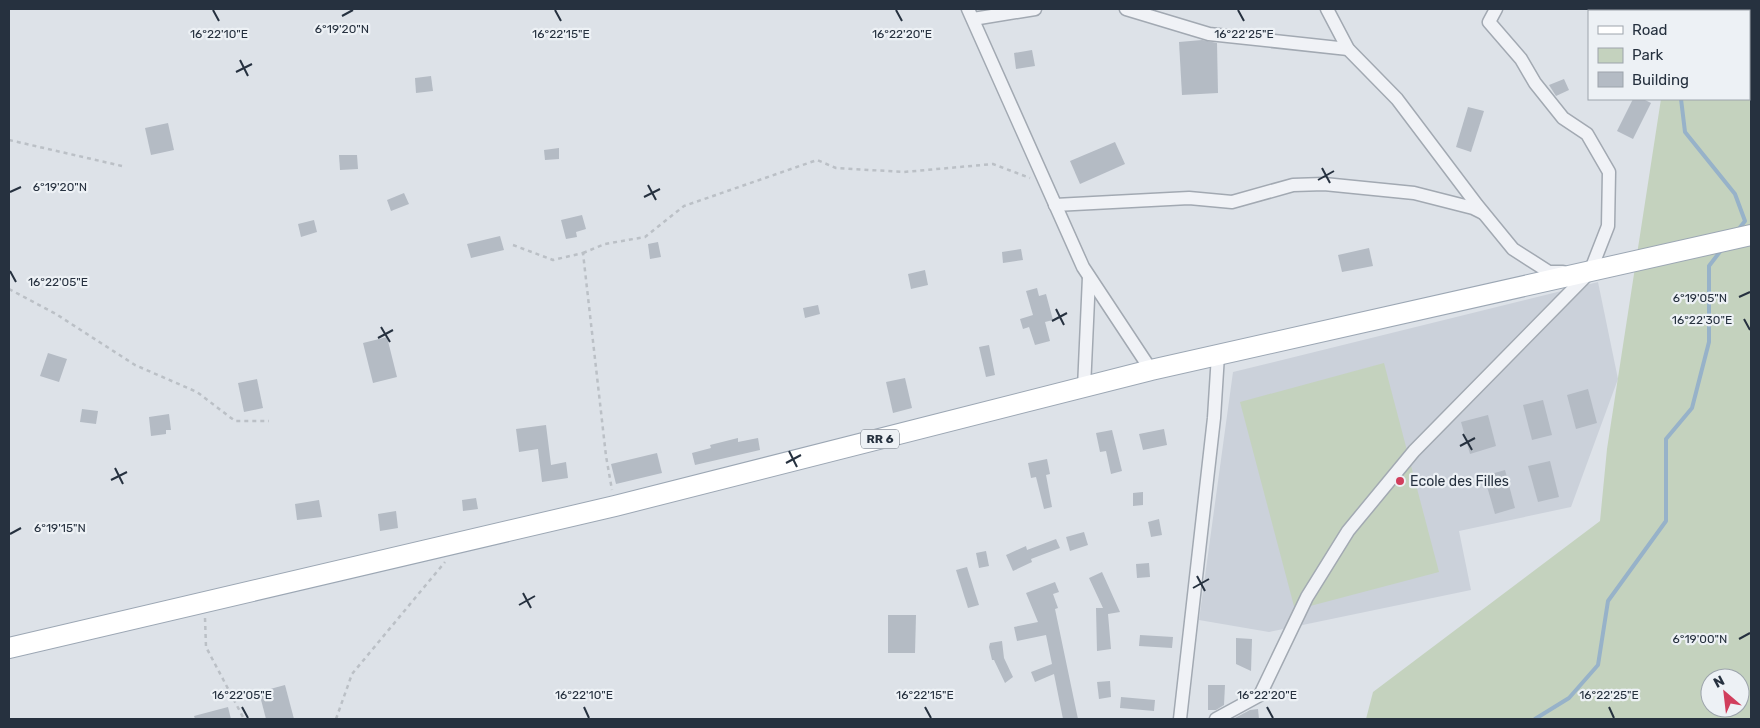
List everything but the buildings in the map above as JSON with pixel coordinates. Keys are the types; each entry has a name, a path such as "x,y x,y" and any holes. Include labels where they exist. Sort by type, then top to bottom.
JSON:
{"main road":[{"name":"RR 6","path":"9,648 615,506 1151,370 1751,235"}],"street":[{"path":"1035,9 971,14 1082,267 1151,370"},
{"path":"1126,9 1209,34 1348,49"},
{"path":"1327,9 1348,49 1397,99 1513,249 1550,272 1590,272"},
{"path":"1216,719 1260,696 1307,597 1348,531 1414,451 1590,272 1608,226 1609,172 1587,134 1563,118 1535,83 1521,59 1489,22 1496,9"},
{"path":"1054,205 1189,198 1232,202 1293,185 1324,184 1414,193 1473,208 1484,213"},
{"path":"1084,388 1089,277"},
{"path":"1180,719 1214,418 1218,355"}],"path":[{"path":"9,140 122,166"},
{"path":"513,245 553,260 583,253 605,244 645,238 684,206 817,160 836,168 904,172 993,164 1045,184"},
{"path":"583,253 606,456 615,506"},
{"path":"9,289 56,314 135,365 197,392 236,421 269,421"},
{"path":"336,719 352,674 463,542"},
{"path":"204,602 206,647 244,719"}],"shaded area":[{"name":"Ecole des Filles","path":"1598,282 1618,379 1571,507 1459,531 1471,590 1269,632 1199,620 1233,372"}],"green space":[{"path":"1640,9 1751,9 1751,719 1366,719 1373,692 1600,521 1607,449 1661,100 1750,100 1750,10"},
{"path":"1384,363 1439,572 1295,610 1240,402"}],"waterway":[{"path":"1681,100 1685,132 1735,194 1745,221 1738,230"},
{"path":"1535,719 1569,698 1598,665 1608,601 1666,521 1666,439 1692,408 1709,342 1709,266 1722,249"}],"place":[{"name":"Ecole des Filles","path":"1400,481"}]}
